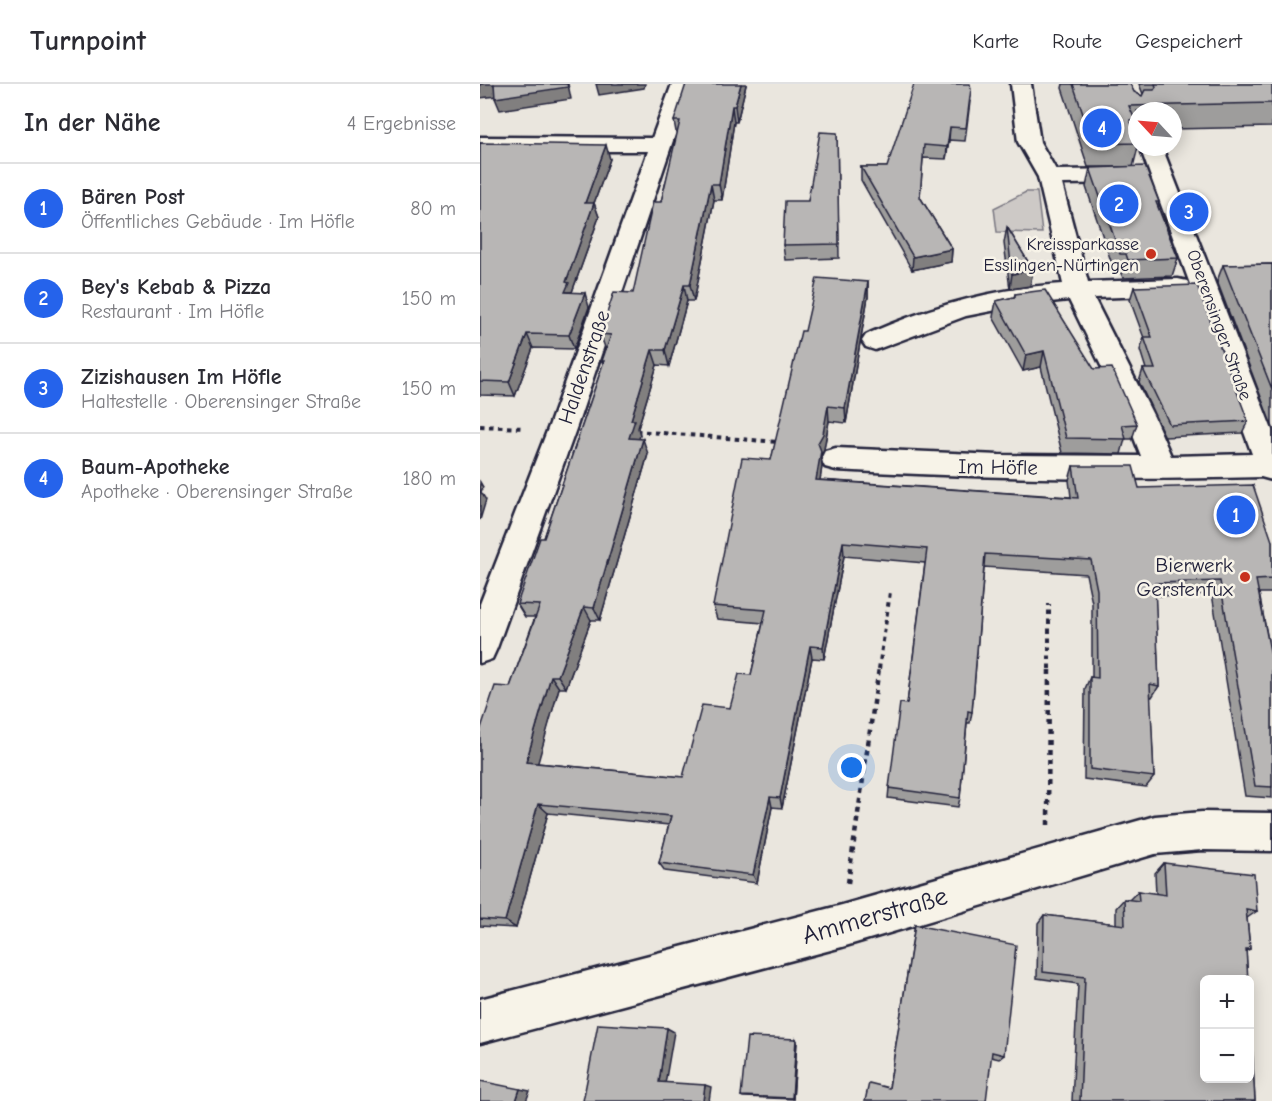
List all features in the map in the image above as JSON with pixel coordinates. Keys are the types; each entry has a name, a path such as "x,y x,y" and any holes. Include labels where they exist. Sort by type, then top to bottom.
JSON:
{"street":[{"name":"Haldenstraße","path":"480,648 563,426 682,84"},
{"path":"1021,84 1029,142 1049,177 1077,291 1140,417 1161,469"},
{"path":"480,144 662,145"},
{"name":"Oberensinger Straße","path":"1154,156 1271,467"},
{"path":"1049,177 1162,176"},
{"path":"875,341 932,317 1026,296 1077,291 1205,286"},
{"name":"Im Höfle","path":"836,459 962,466 1161,469 1271,467"},
{"name":"Ammerstraße","path":"480,1021 842,926 1155,835 1202,831 1272,832"}],"path":[{"path":"480,426 522,428"},
{"path":"632,430 798,444 836,459"},
{"path":"842,926 890,592"},
{"path":"1048,865 1049,604"}],"shaded area":[{"path":"1026,192 1037,192 1042,233 997,232 994,208"}],"building":[{"path":"494,84 567,84 568,87 495,98"},
{"path":"686,84 741,84 735,106 732,106 719,184 711,184 690,285 684,285 665,350 652,350 631,420 635,420 629,438 643,439 594,608 584,607 558,676 551,676 526,762 683,777 702,705 730,708 739,674 751,675 766,610 713,606 742,458 771,460 801,331 805,331 817,278 868,282 845,408 828,406 823,434 818,443 821,451 816,480 1078,498 1073,466 1133,466 1139,488 1253,485 1272,541 1272,579 1256,580 1272,661 1272,787 1255,786 1220,581 1155,583 1159,686 1150,684 1154,777 1090,769 1090,677 1098,678 1097,590 1091,560 985,554 972,712 968,711 960,798 889,788 900,703 907,704 927,549 843,542 823,647 810,646 780,798 770,797 753,875 659,863 671,816 538,804 505,921 480,919 480,731 495,686 510,687 540,605 517,604 540,538 544,538 604,361 602,361 611,335 600,334 614,292 633,293 653,202 661,202 680,121 674,121"},
{"path":"914,84 970,84 971,89 966,128 950,127 947,147 924,145 920,197 952,249 913,257 861,167 887,167"},
{"path":"1073,84 1130,84 1134,92 1142,96 1145,90 1154,90 1155,84 1272,84 1272,103 1182,105 1182,102 1128,102 1128,143 1093,144"},
{"path":"820,132 837,133 839,244 783,245 785,201 808,201"},
{"path":"480,143 606,145 585,203 594,203 566,282 569,283 565,292 585,293 569,335 527,334 509,382 480,381"},
{"path":"1145,166 1159,202 1156,202 1178,258 1128,260 1126,254 1120,254 1090,168"},
{"path":"1007,227 1033,270 1012,274"},
{"path":"1272,264 1272,389 1223,265"},
{"path":"1197,285 1248,421 1170,425 1143,369 1155,369 1144,337 1152,337 1134,287"},
{"path":"1045,290 1094,369 1112,368 1137,424 1122,425 1126,439 1066,438 1044,351 1026,355 996,301 1015,297 1015,294"},
{"path":"1164,863 1254,874 1257,911 1246,909 1250,949 1246,949 1248,975 1200,975 1200,1083 1254,1083 1255,1101 1080,1101 1085,977 1043,972 1044,915 1125,925 1124,899 1139,901 1138,891 1166,895"},
{"path":"915,925 1016,945 1004,1055 992,1052 986,1101 865,1101 869,1083 889,1088"},
{"path":"598,1024 667,1028 659,1082 705,1085 703,1101 583,1101"},
{"path":"747,1037 796,1039 792,1098 741,1096"},
{"path":"480,1081 520,1089 516,1101 480,1101"}],"place":[{"name":"Baum-Apotheke","path":"1102,128"},
{"name":"Bey's Kebab & Pizza","path":"1119,204"},
{"name":"Zizishausen Im Höfle","path":"1189,212"},
{"name":"Kreissparkasse Esslingen-Nürtingen","path":"1151,254"},
{"name":"Bären Post","path":"1236,515"},
{"name":"Bierwerk Gerstenfux","path":"1245,577"}]}
